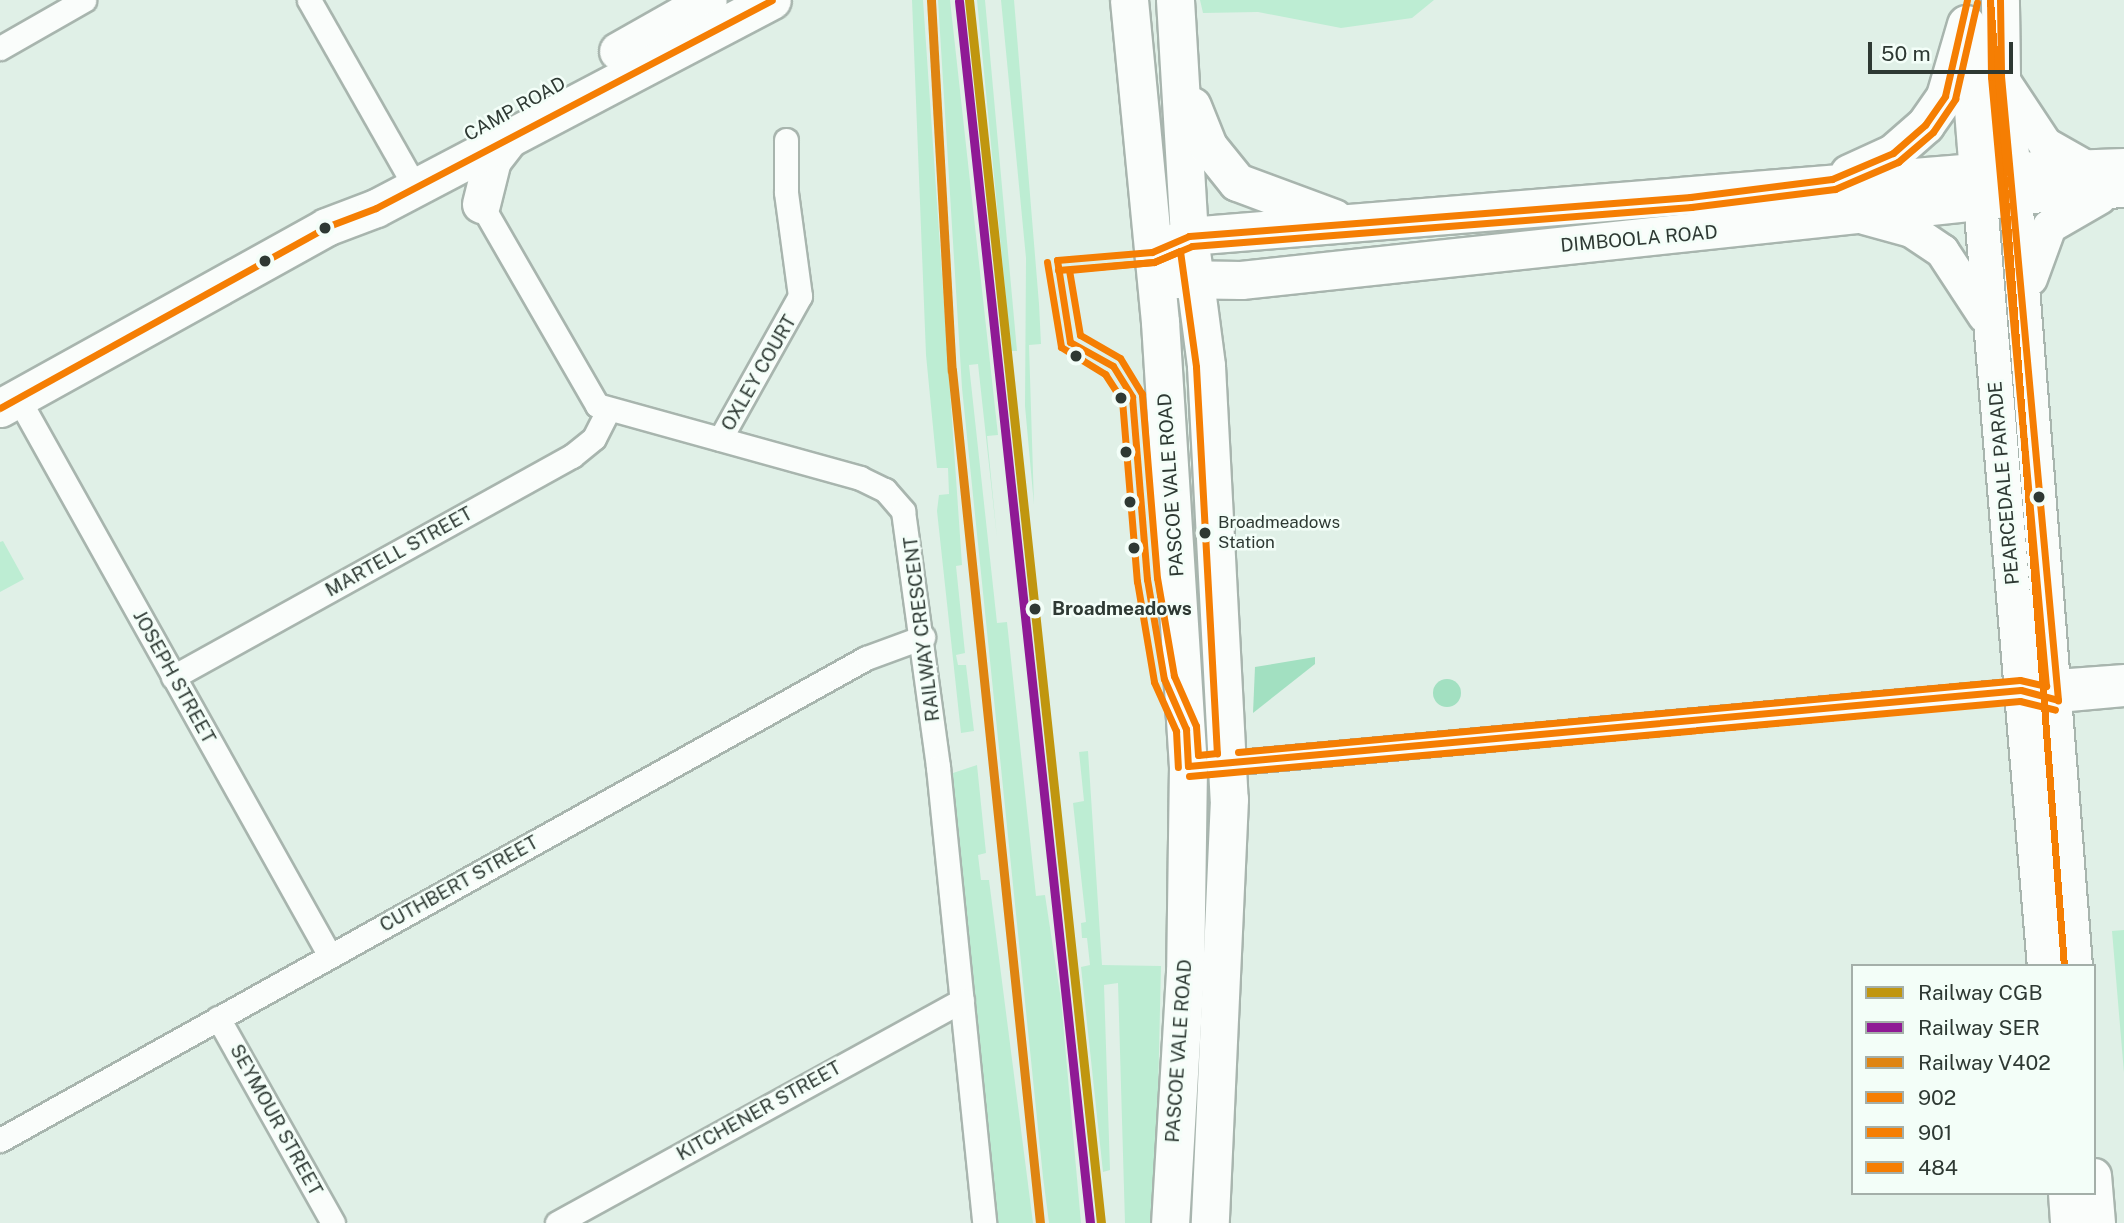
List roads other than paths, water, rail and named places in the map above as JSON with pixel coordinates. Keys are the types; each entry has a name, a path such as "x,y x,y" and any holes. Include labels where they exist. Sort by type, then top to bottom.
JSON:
{"main road":[{"name":"CAMP ROAD","path":"9,403 412,178 708,0"},
{"name":"CAMP ROAD","path":"412,178 512,134 772,0"},
{"name":"PASCOE VALE ROAD","path":"1129,0 1153,264 1188,766 1185,972 1170,1223"},
{"name":"PASCOE VALE ROAD","path":"1175,0 1183,78 1189,236 1196,283 1228,763 1210,1223"},
{"name":"PEARCEDALE PARADE","path":"1996,185 2001,76 2000,0"},
{"path":"1832,179 1893,153 1925,125 1945,96 1966,12"},
{"name":"PEARCEDALE PARADE","path":"1966,12 1996,185"},
{"path":"1183,78 1208,146 1237,182 1269,199 1366,225"},
{"path":"412,178 448,182 481,204 492,160 512,134"},
{"name":"DIMBOOLA ROAD","path":"1832,179 1996,185 1864,217 1196,283 1153,264 1189,236 1366,225 1832,179"}],"street":[{"path":"0,48 84,0"},
{"path":"309,0 412,178"},
{"path":"2001,76 2045,144 2084,166"},
{"name":"OXLEY COURT","path":"720,439 800,296 786,192 786,140"},
{"name":"DIMBOOLA ROAD","path":"1996,185 2084,166 2122,182"},
{"path":"2025,296 2049,226 2070,209 2122,182"},
{"name":"DIMBOOLA ROAD","path":"1996,185 2122,182"},
{"name":"PEARCEDALE PARADE","path":"1996,185 2025,296 2076,964"},
{"name":"PEARCEDALE PARADE","path":"1996,185 1990,330 2044,964"},
{"name":"RAILWAY CRESCENT","path":"481,204 583,390 608,411 860,478 897,501 911,534 984,1223"},
{"path":"1864,217 1911,230 1942,251 1972,290 1990,330"},
{"name":"JOSEPH STREET","path":"9,403 173,677 330,956"},
{"name":"MARTELL STREET","path":"173,677 572,456 594,439 608,411"},
{"name":"CUTHBERT STREET","path":"0,1140 866,658 923,637"},
{"path":"2057,690 2124,676"},
{"path":"1188,766 2021,691 2124,694"},
{"name":"KITCHENER STREET","path":"557,1223 962,1000"},
{"name":"SEYMOUR STREET","path":"218,1018 333,1223"},
{"path":"2065,1195 2067,1223"},
{"path":"2096,1195 2098,1223"}],"rail line":[{"name":"V402","path":"931,0 952,370 1040,1223"},
{"name":"CGB","path":"969,0 1101,1223"},
{"name":"SER","path":"959,1 1090,1223"}],"place":[{"name":"Broadmeadows Station","path":"1205,533"},
{"name":"Broadmeadows","path":"1035,609"}]}
